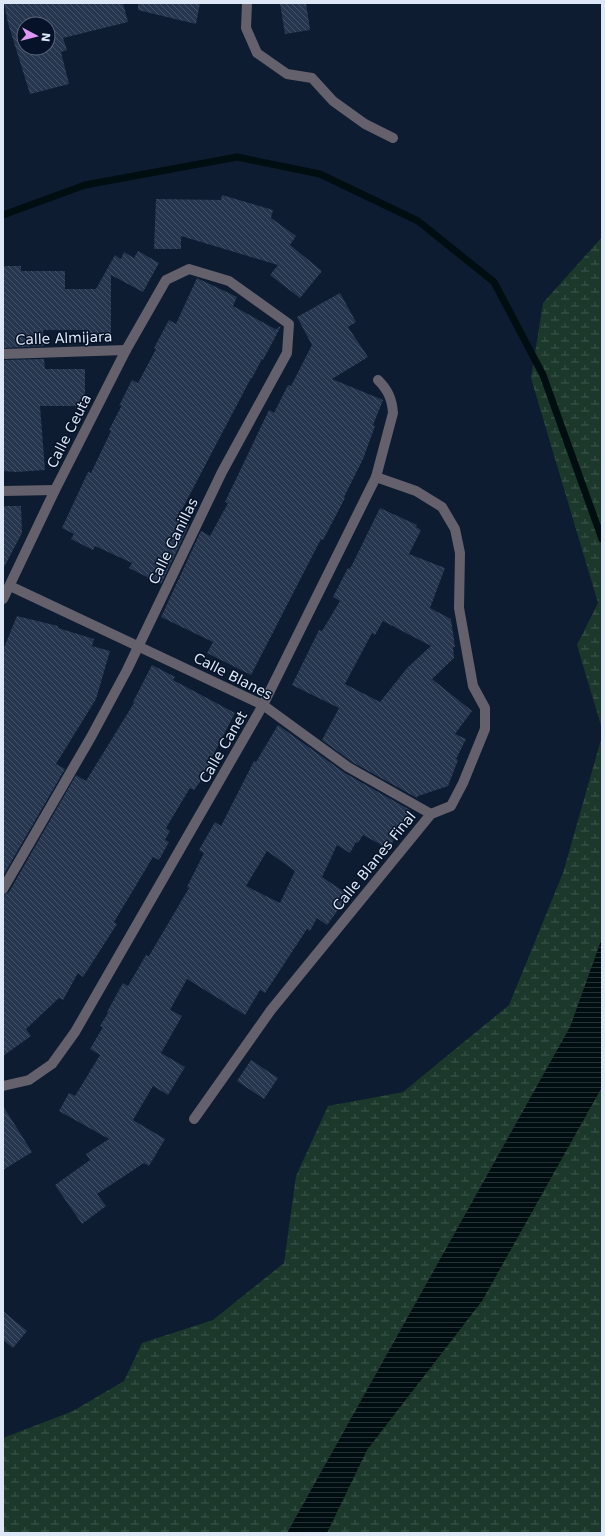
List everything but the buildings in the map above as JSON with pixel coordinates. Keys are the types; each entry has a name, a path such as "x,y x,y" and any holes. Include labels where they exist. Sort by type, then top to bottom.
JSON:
{"street":[{"path":"247,3 246,28 257,53 287,74 312,78 333,101 365,124 393,138"},
{"name":"Calle Canillas","path":"3,889 91,737 139,646 222,472 287,353 289,324 229,281 189,269 166,280"},
{"name":"Calle Ceuta","path":"3,599 55,490 126,350 166,280"},
{"name":"Calle Almijara","path":"3,354 126,350"},
{"name":"Calle Canet","path":"3,1086 29,1080 52,1064 75,1032 263,705 376,477 393,413 393,403 387,390 378,380"},
{"name":"Calle Blanes Final","path":"194,1118 271,1010 431,814 450,806 463,783 485,729 485,708 473,686 459,608 460,553 455,529 442,507 416,491 376,477"},
{"path":"3,491 55,490"},
{"name":"Calle Blanes","path":"10,586 263,705 348,767 431,814"}],"green space":[{"path":"602,237 602,729 577,645 598,603 531,378 543,303"},
{"path":"602,736 602,1533 3,1533 3,1438 73,1411 124,1381 142,1343 213,1320 284,1263 296,1176 328,1106 403,1092 509,1005 563,873"}],"shaded area":[{"path":"602,938 602,1087 482,1301 367,1450 327,1533 287,1533 570,1027"}],"waterway":[{"path":"3,215 85,185 237,157 320,174 418,221 494,282 543,375 602,539"}]}
